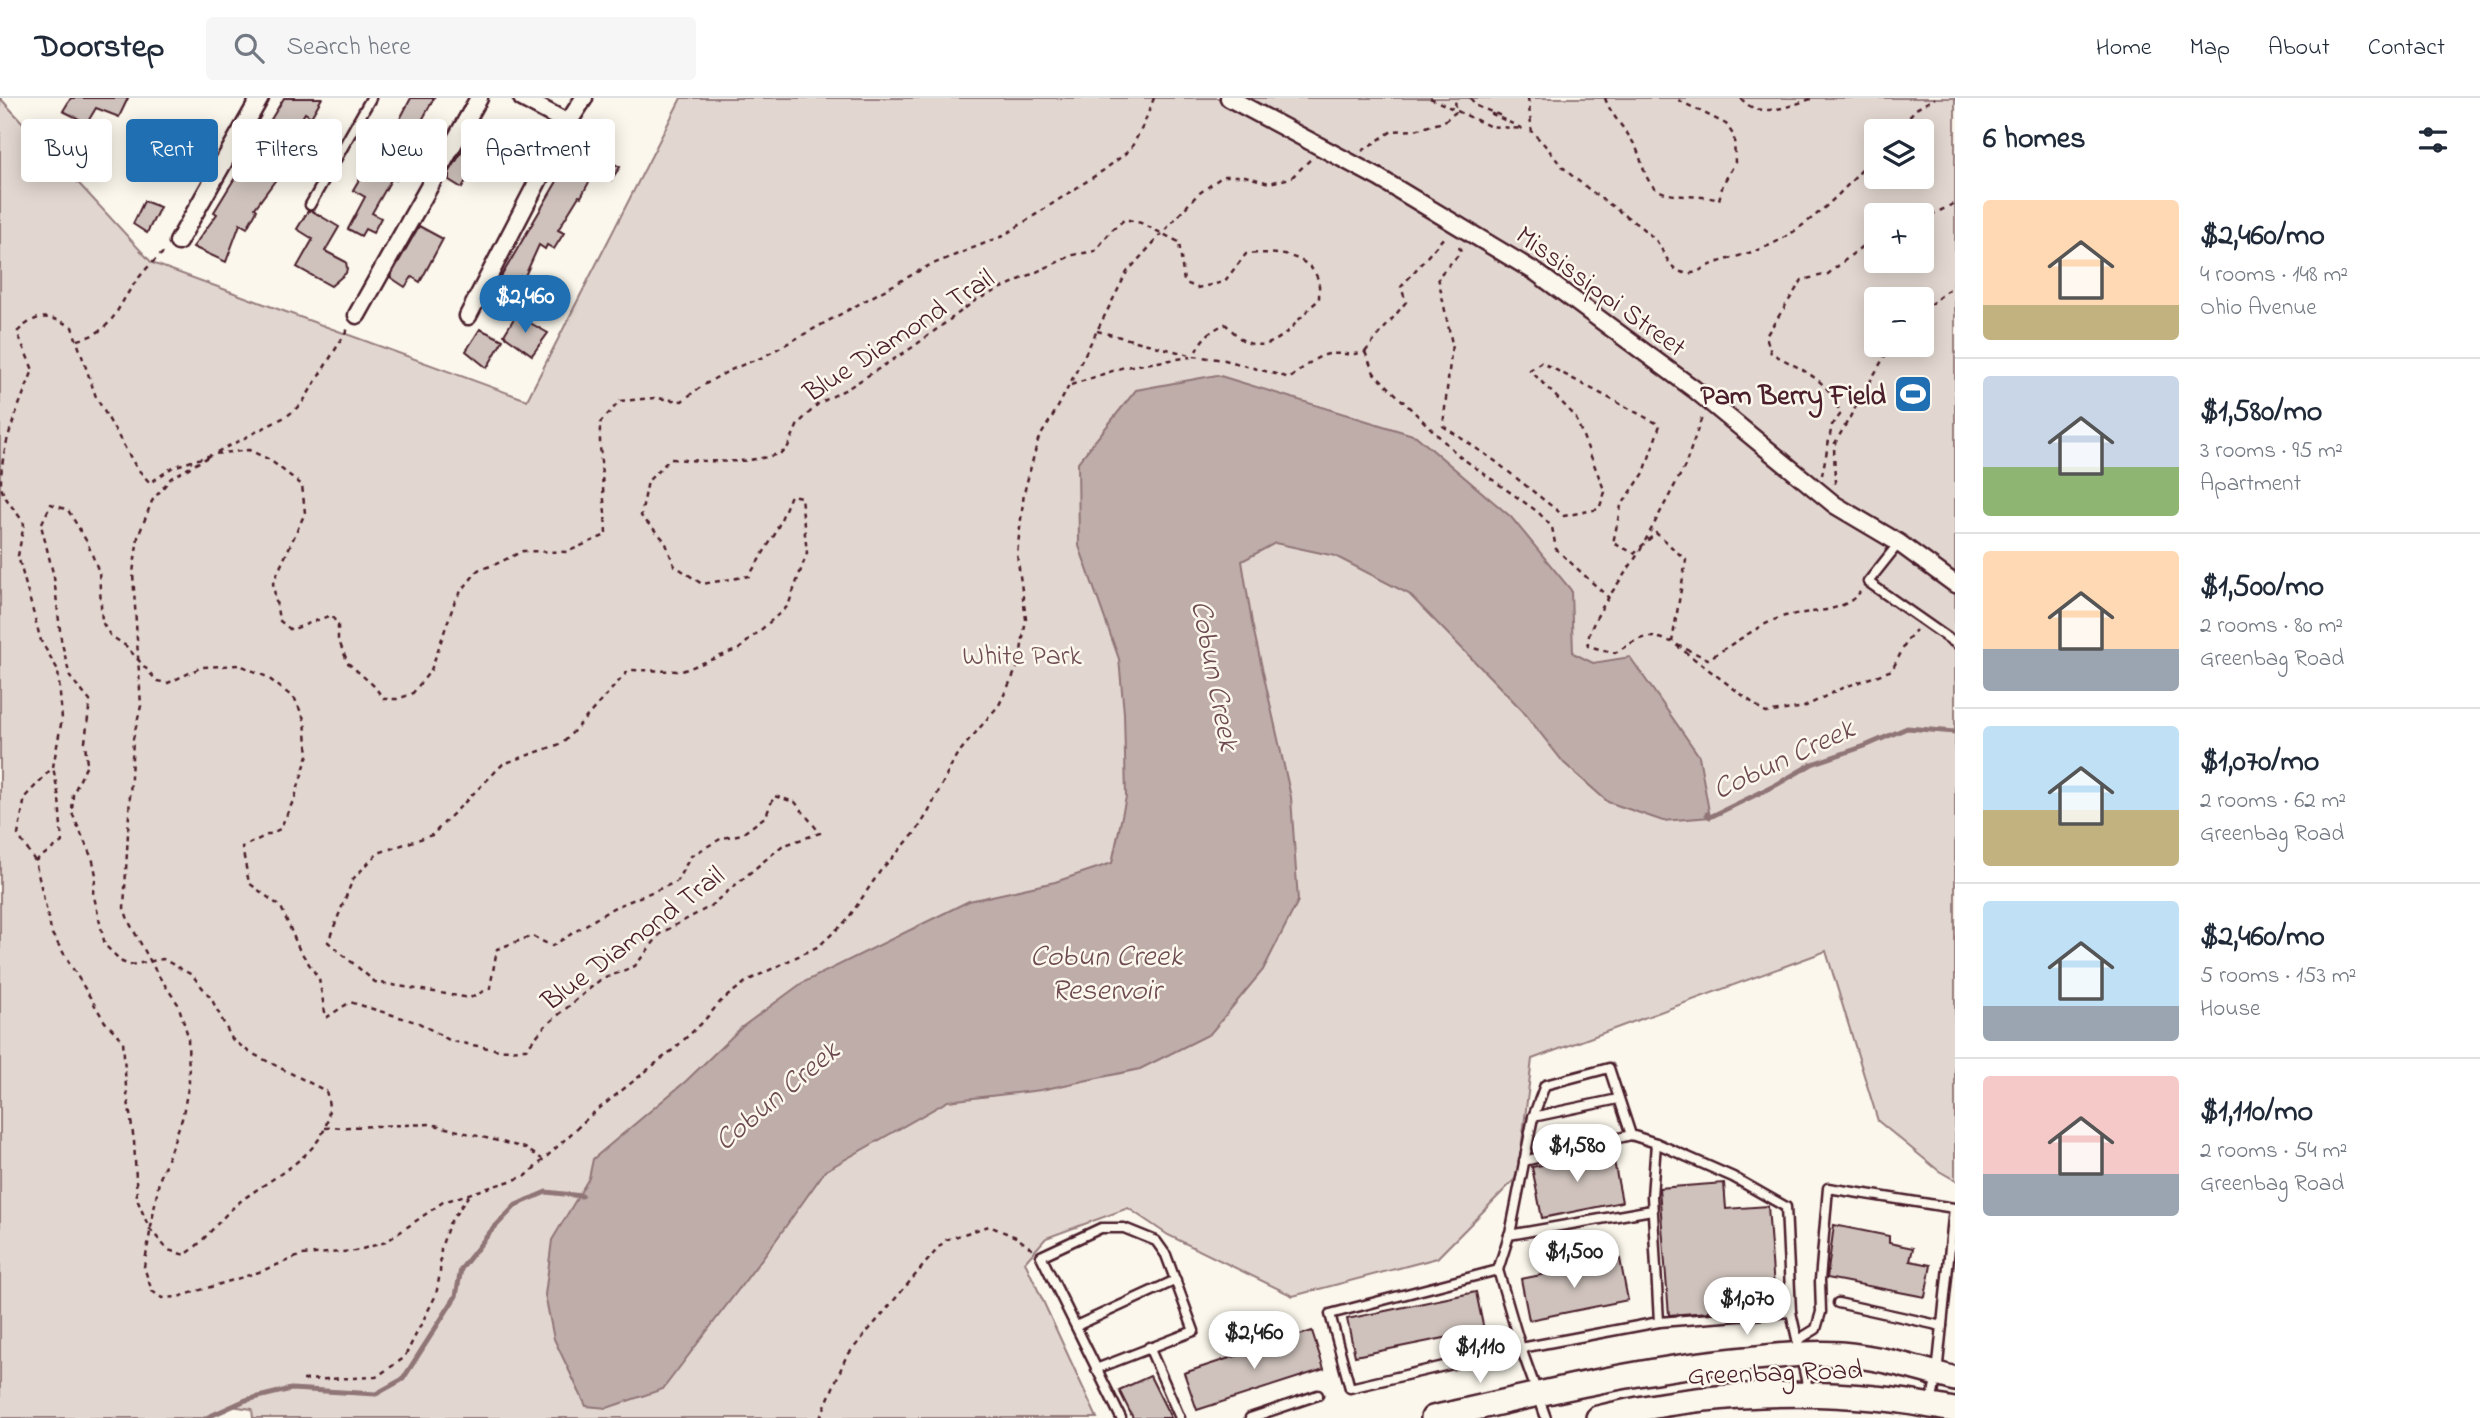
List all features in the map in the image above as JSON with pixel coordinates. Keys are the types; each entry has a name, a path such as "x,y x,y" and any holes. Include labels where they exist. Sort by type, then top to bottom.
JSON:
{"main road":[{"name":"Greenbag Road","path":"1433,1418 1641,1372 1800,1347 1876,1359 1946,1377"},
{"name":"Greenbag Road","path":"1598,1418 1735,1398 1809,1395 1876,1398 1955,1410"}],"street":[{"path":"178,242 260,98"},
{"path":"358,315 479,98"},
{"path":"522,98 561,119"},
{"path":"571,119 584,98"},
{"name":"Mississippi Street","path":"1229,98 1348,161 1537,273 1707,401 1835,505 1899,543 1955,584"},
{"path":"468,316 537,182"}],"lane":[{"path":"310,205 372,98"},
{"path":"1899,543 1868,582 1955,643"},
{"path":"1546,1418 1521,1348 1498,1270 1509,1235 1533,1117 1545,1085 1609,1068 1631,1135"},
{"path":"1533,1117 1618,1099"},
{"path":"1524,1161 1631,1135 1656,1143 1733,1177 1786,1207 1791,1312 1809,1395"},
{"path":"1656,1143 1652,1210 1659,1322"},
{"path":"1800,1347 1816,1329 1821,1312 1820,1280 1828,1188 1954,1208 1942,1326 1946,1377 1930,1406"},
{"path":"1509,1235 1652,1210"},
{"path":"1096,1369 1194,1331 1167,1255 1156,1241 1124,1228 1101,1228 1041,1256 1096,1369 1121,1418"},
{"path":"1498,1270 1330,1314 1350,1388 1521,1348 1659,1322 1791,1312"},
{"path":"1076,1326 1176,1280"},
{"path":"1838,1303 1942,1326"},
{"path":"1149,1347 1180,1418"},
{"path":"1250,1418 1318,1395"}],"path":[{"name":"Blue Diamond Trail","path":"53,767 62,719 58,670 41,641 18,556 24,524 1,488 1,456 10,420 33,370 17,332 30,320 53,317 72,327 96,397 136,467 150,483 173,467 214,454 249,450 270,460 302,485 305,513 273,583 279,620 291,631 331,615 338,625 338,639 348,663 373,685 384,699 397,699 412,694 431,670 456,598 478,570 523,551 567,552 606,536 606,498 599,456 600,423 620,401 655,398 682,401 734,367 761,358 928,266 1003,236 1104,170 1129,149 1143,126 1154,98"},
{"path":"1430,98 1489,126 1523,129 1492,114 1499,115 1477,107 1470,98"},
{"path":"1455,98 1456,111"},
{"path":"1528,98 1532,133 1542,140 1546,149 1575,179 1655,239 1665,251 1670,264 1679,272 1697,274 1711,264 1776,242 1809,221 1833,201 1864,167"},
{"path":"1605,98 1609,110 1635,145 1647,178 1656,190 1670,195 1706,196 1719,200 1723,184 1735,163 1734,136 1726,124 1674,98"},
{"path":"1741,98 1746,105 1759,111 1788,107 1814,98"},
{"path":"1907,119 1916,109 1935,98"},
{"path":"1348,161 1392,131 1415,130 1443,122 1456,111"},
{"path":"358,315 301,405 287,416 171,478 152,501 138,537 133,573 141,706 132,751 124,908 129,922 177,1004 188,1036 188,1072 183,1119 159,1181 144,1267 152,1291 162,1298 178,1297 259,1272 302,1255 355,1251 386,1242 443,1202 526,1176 542,1158 591,1115 675,1048 721,1001 747,981 819,946 846,920 881,870 916,832 956,756 999,705 1019,664 1027,619 1017,554 1024,493 1038,440 1127,272 1196,195 1223,176 1245,176 1269,183 1291,178 1324,148"},
{"path":"1934,214 1955,203"},
{"name":"Blue Diamond Trail","path":"325,1128 329,1113 326,1091 249,1052 232,1039 211,998 192,975 163,959 130,965 122,962 104,946 93,892 96,874 93,861 72,813 73,794 87,765 90,701 70,677 61,639 54,577 41,525 51,505 68,510 87,542 99,572 102,622 110,635 137,657 157,681 169,683 202,667 240,665 267,677 295,699 305,721 308,755 295,797 280,829 242,847 249,883 281,907 299,948 319,979 326,1018 350,1002 419,1023 452,1041 499,1050 526,1049 544,1027 600,980 635,966 661,933 709,907 782,846 820,833 795,803 774,796 765,816 741,834 722,838 691,856 676,882 613,908 552,946 532,936 498,949 490,988 470,998 374,982 328,942 353,879 378,853 432,835 503,764 563,743 629,670 682,671 739,649 788,606 807,553 801,497 791,495 775,534 749,576 702,584 674,565 665,541 641,516 648,481 670,459 724,462 763,460 786,451 798,424 818,404 913,347 976,300 1073,255 1095,251 1125,219 1141,223 1180,242 1184,282 1197,288 1224,282 1246,254 1270,252 1306,263 1318,279 1319,300 1306,309 1292,328 1273,343 1246,342 1225,324 1201,340 1194,356"},
{"path":"1097,331 1194,356 1226,360 1290,378 1328,354 1351,356 1365,352 1406,302 1401,287 1445,236"},
{"path":"1457,238 1461,252 1438,277 1452,344 1443,426 1495,461 1564,516 1598,509 1605,492 1575,416 1530,370 1541,362 1660,425 1644,473 1620,506 1613,543 1633,552 1656,533 1686,560 1672,642"},
{"path":"77,340 101,330 115,318 134,284 156,258 178,242"},
{"path":"1817,491 1832,425 1840,415 1838,401 1817,378 1771,353 1766,336 1802,280 1828,274 1864,245"},
{"path":"1934,302 1952,288 1955,280"},
{"path":"1365,352 1374,373 1459,456 1538,512 1552,527 1556,550 1609,598"},
{"path":"1069,385 1124,367 1194,356"},
{"path":"1835,505 1834,445 1884,357"},
{"path":"1707,401 1685,466 1643,544 1587,637 1588,646 1615,653 1642,636 1662,638 1708,659 1779,618 1821,611 1853,601 1868,582"},
{"path":"1672,642 1766,713 1804,707 1840,688 1892,670 1908,639 1924,620"},
{"path":"53,767 25,797 18,835 35,861 52,934 105,1022 123,1040 137,1199 151,1230 168,1251 185,1255 200,1244 235,1206 306,1155 325,1128 431,1124 525,1148 542,1158"},
{"path":"35,861 62,842 61,811 53,767"},
{"path":"303,1380 376,1377 404,1358 436,1295 441,1248 449,1224 468,1195"},
{"path":"820,1418 846,1357 945,1240 989,1226 1016,1237 1041,1256"}],"green space":[{"name":"White Park","path":"0,98 21,121 21,182 77,182 152,263 527,400 681,98 1955,98 1955,1180 1939,1171 1878,1121 1826,951 1532,1059 1518,1176 1437,1258 1293,1296 1168,1235 1128,1208 1046,1238 1025,1262 1097,1418 253,1418 252,1409 231,1406 209,1418 0,1418"}],"water":[{"name":"Cobun Creek Reservoir","path":"1217,375 1416,436 1511,517 1571,590 1573,653 1593,663 1630,657 1699,756 1710,817 1663,821 1608,802 1564,763 1522,710 1409,594 1335,556 1275,543 1242,561 1252,623 1291,797 1298,901 1263,970 1210,1034 1140,1069 1041,1090 948,1101 825,1171 663,1389 607,1408 586,1406 554,1339 545,1295 552,1240 589,1178 593,1159 686,1081 742,1027 802,983 969,901 1055,882 1112,863 1126,797 1124,713 1119,659 1079,546 1078,462 1136,390"}],"building":[{"path":"71,98 128,98 119,117 96,108 89,119 79,119 63,111"},
{"path":"284,98 322,98 311,117 305,113 301,119 271,119"},
{"path":"411,98 434,98 423,119 400,119"},
{"path":"461,153 461,182 465,182 462,188 449,180 449,173"},
{"path":"232,182 274,182 255,208 257,210 247,228 240,224 226,262 193,247 217,214 214,212"},
{"path":"358,182 390,182 372,213 381,218 373,233 365,229 361,236 348,229 365,197 353,190"},
{"path":"589,182 558,230 564,233 554,249 547,245 545,249 539,245 524,278 521,276 510,297 495,287 556,183"},
{"path":"144,201 160,207 147,233 133,224"},
{"path":"308,211 339,227 325,251 346,262 347,268 346,273 331,286 297,267 313,239 297,229"},
{"path":"419,226 443,239 420,282 412,277 405,287 390,277"},
{"path":"516,315 548,333 532,355 504,335"},
{"path":"480,329 503,340 487,368 466,351"},
{"path":"1612,1151 1622,1202 1542,1218 1532,1167"},
{"path":"1724,1183 1726,1209 1768,1206 1774,1288 1708,1293 1709,1312 1669,1315 1659,1188"},
{"path":"1834,1225 1889,1236 1889,1243 1913,1248 1910,1261 1931,1265 1925,1297 1827,1278"},
{"path":"1620,1259 1628,1300 1529,1320 1521,1279"},
{"path":"1476,1292 1484,1330 1355,1356 1347,1319"},
{"path":"1312,1331 1324,1369 1197,1410 1184,1373"},
{"path":"1150,1376 1171,1418 1133,1418 1119,1390"}],"waterway":[{"name":"Cobun Creek","path":"1707,814 1710,817 1812,764 1907,728 1955,732"},
{"name":"Cobun Creek","path":"206,1418 246,1400 291,1389 376,1394 403,1379 456,1296 461,1269 516,1205 546,1192 582,1196"}],"place":[{"name":"Pam Berry Field","path":"1913,394"}]}
